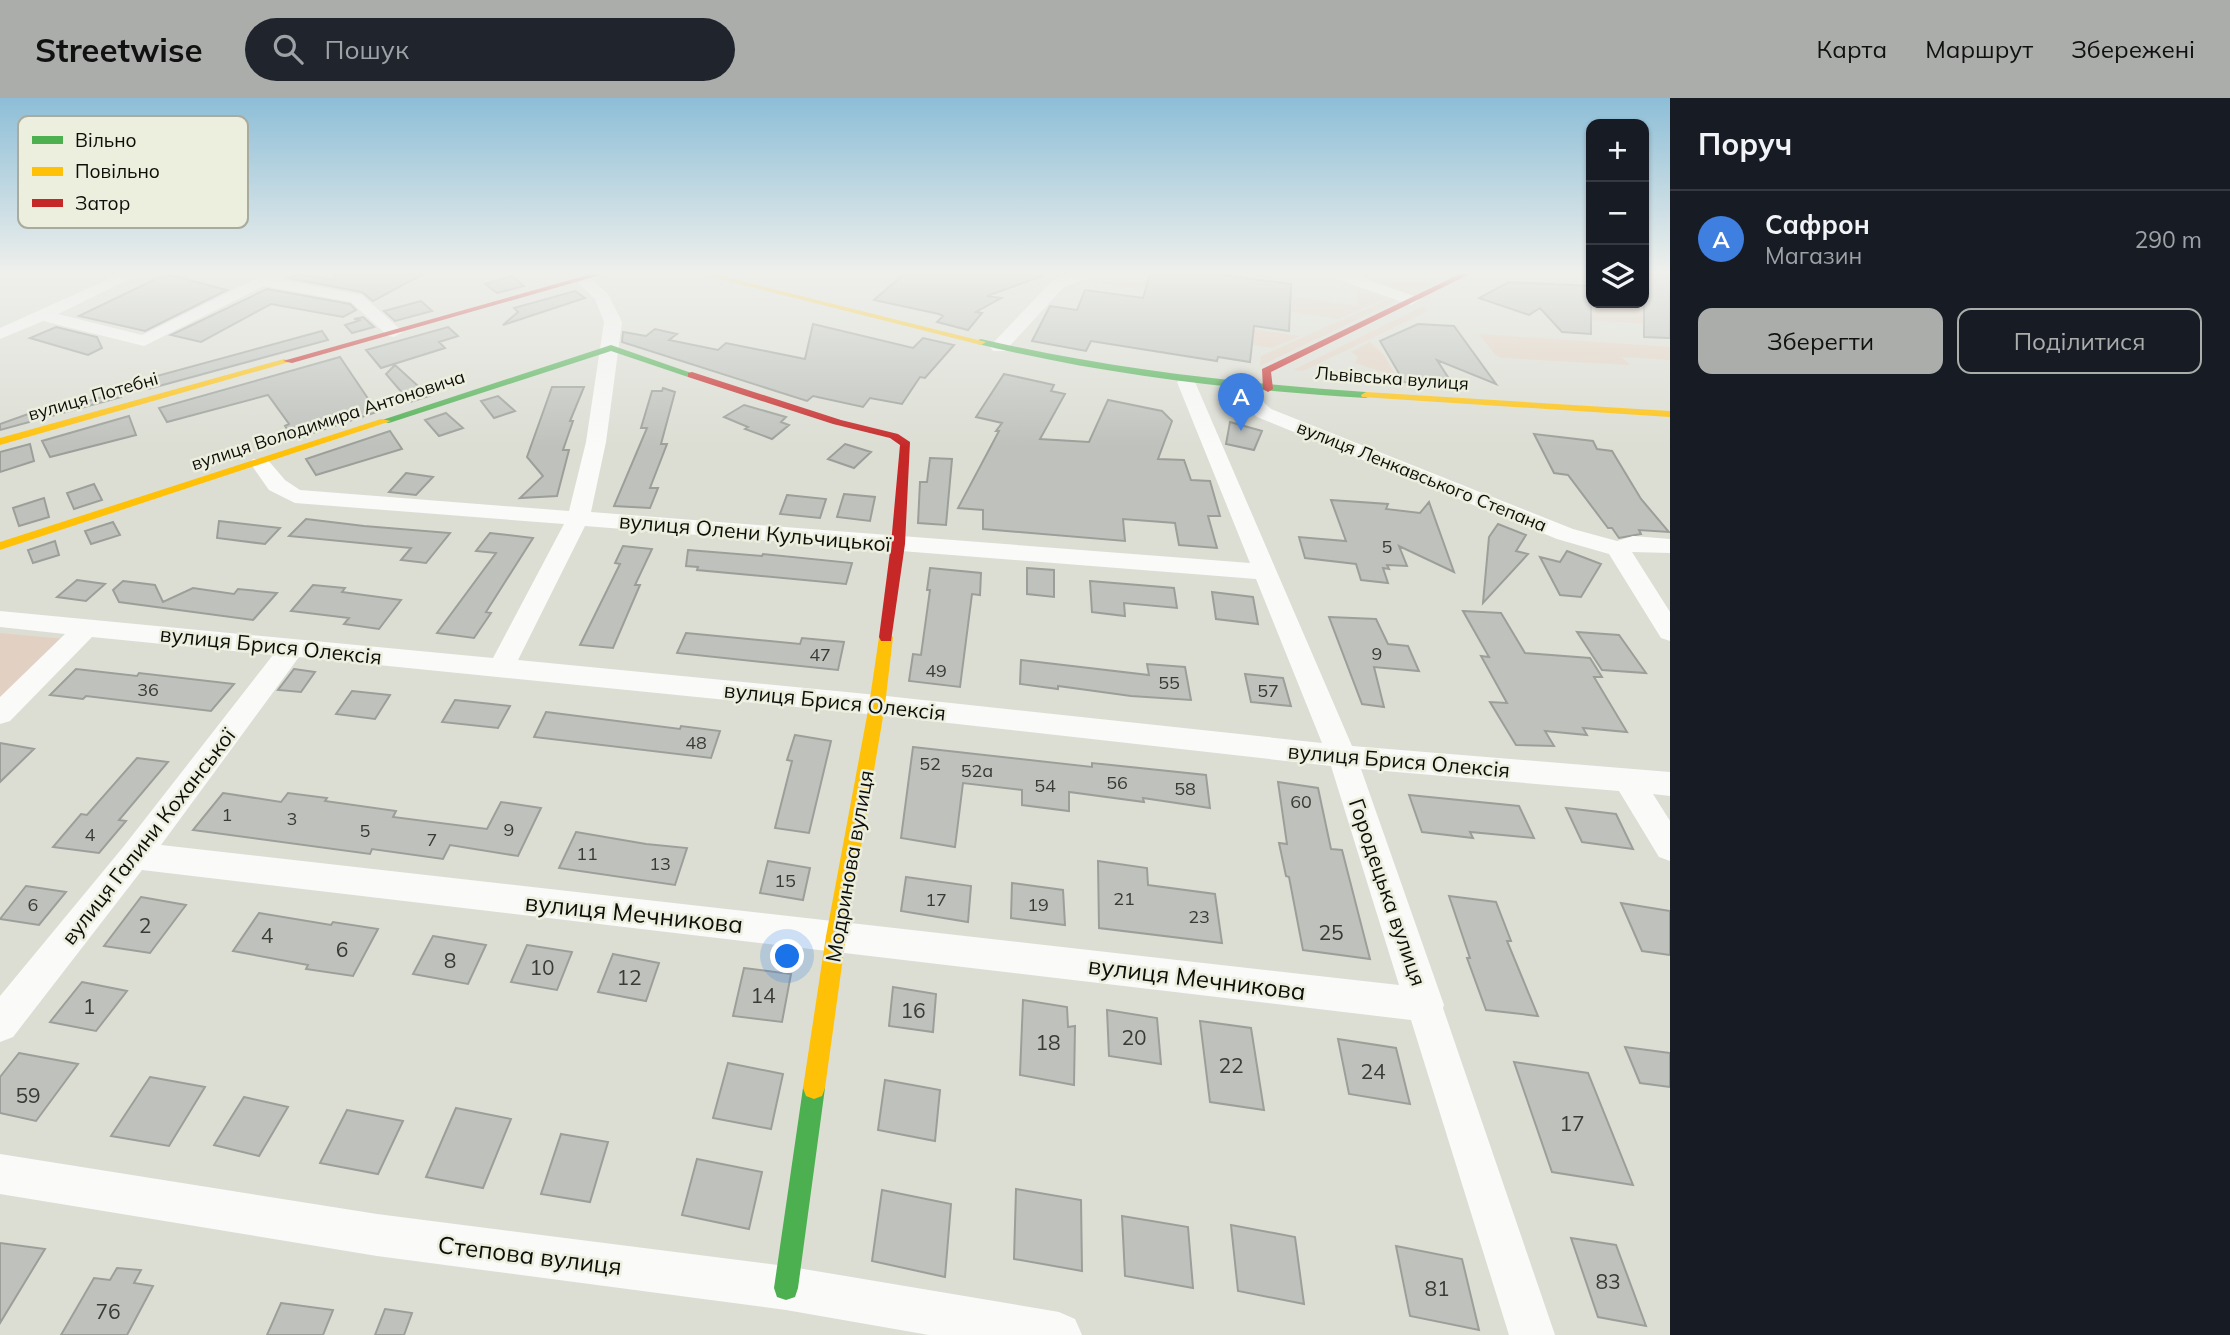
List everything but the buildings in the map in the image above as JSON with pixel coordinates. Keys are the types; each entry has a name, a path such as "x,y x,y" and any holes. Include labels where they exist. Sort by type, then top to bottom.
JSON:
{"street":[{"path":"107,332 144,341 162,332"},
{"name":"вулиця Потебні","path":"0,442 391,332"},
{"path":"500,669 578,518 596,442 613,332"},
{"name":"Львівська вулиця","path":"937,332 1086,366 1186,382 1670,414"},
{"path":"999,347 1013,332"},
{"path":"1268,389 1266,371 1346,332"},
{"name":"Модринова вулиця","path":"611,348 768,401 894,436 906,444 898,544 877,705 836,936 786,1287"},
{"name":"вулиця Володимира Антоновича","path":"0,546 611,348"},
{"name":"Городецька вулиця","path":"1186,382 1342,756 1426,1004 1532,1335"},
{"name":"вулиця Ленкавського Степана","path":"1235,387 1264,413 1565,534 1618,549 1633,543 1670,546"},
{"name":"вулиця Олени Кульчицької","path":"260,463 276,485 295,496 1264,572"},
{"path":"1618,549 1670,632"},
{"name":"вулиця Брися Олексія","path":"0,619 877,705 1342,756 1670,784"},
{"path":"0,714 87,627"},
{"name":"вулиця Галини Коханської","path":"0,1024 135,856 293,647"},
{"path":"1628,780 1670,848"},
{"name":"вулиця Мечникова","path":"135,856 1426,1004"},
{"name":"Степова вулиця","path":"0,1174 377,1235 786,1287 1056,1335"}],"shaded area":[{"path":"1165,332 1270,332 1299,336 1272,348"},
{"path":"1316,332 1332,332 1260,366 1261,356"},
{"path":"1371,332 1385,332 1303,371 1293,370"},
{"path":"1479,334 1670,347 1670,360 1622,357 1630,365 1502,358 1495,355"},
{"path":"1370,342 1384,355 1396,376 1355,363 1358,357 1351,352"},
{"path":"0,633 66,639 0,704"}],"traffic: fast":[{"path":"981,342 1077,363 1172,378 1366,395"},
{"path":"385,421 611,348 692,375"},
{"path":"786,1288 814,1088"}],"traffic: slow":[{"path":"939,332 981,342"},
{"path":"0,442 288,361"},
{"path":"1366,395 1670,414"},
{"path":"0,546 385,421"},
{"path":"814,1088 836,936 877,705 886,637"}],"traffic: jam":[{"path":"288,361 393,332"},
{"path":"1268,389 1266,371 1347,332"},
{"path":"692,375 837,422 894,436 906,444 898,544 886,637"}],"place":[{"name":"Сафрон","path":"1241,431"}]}
